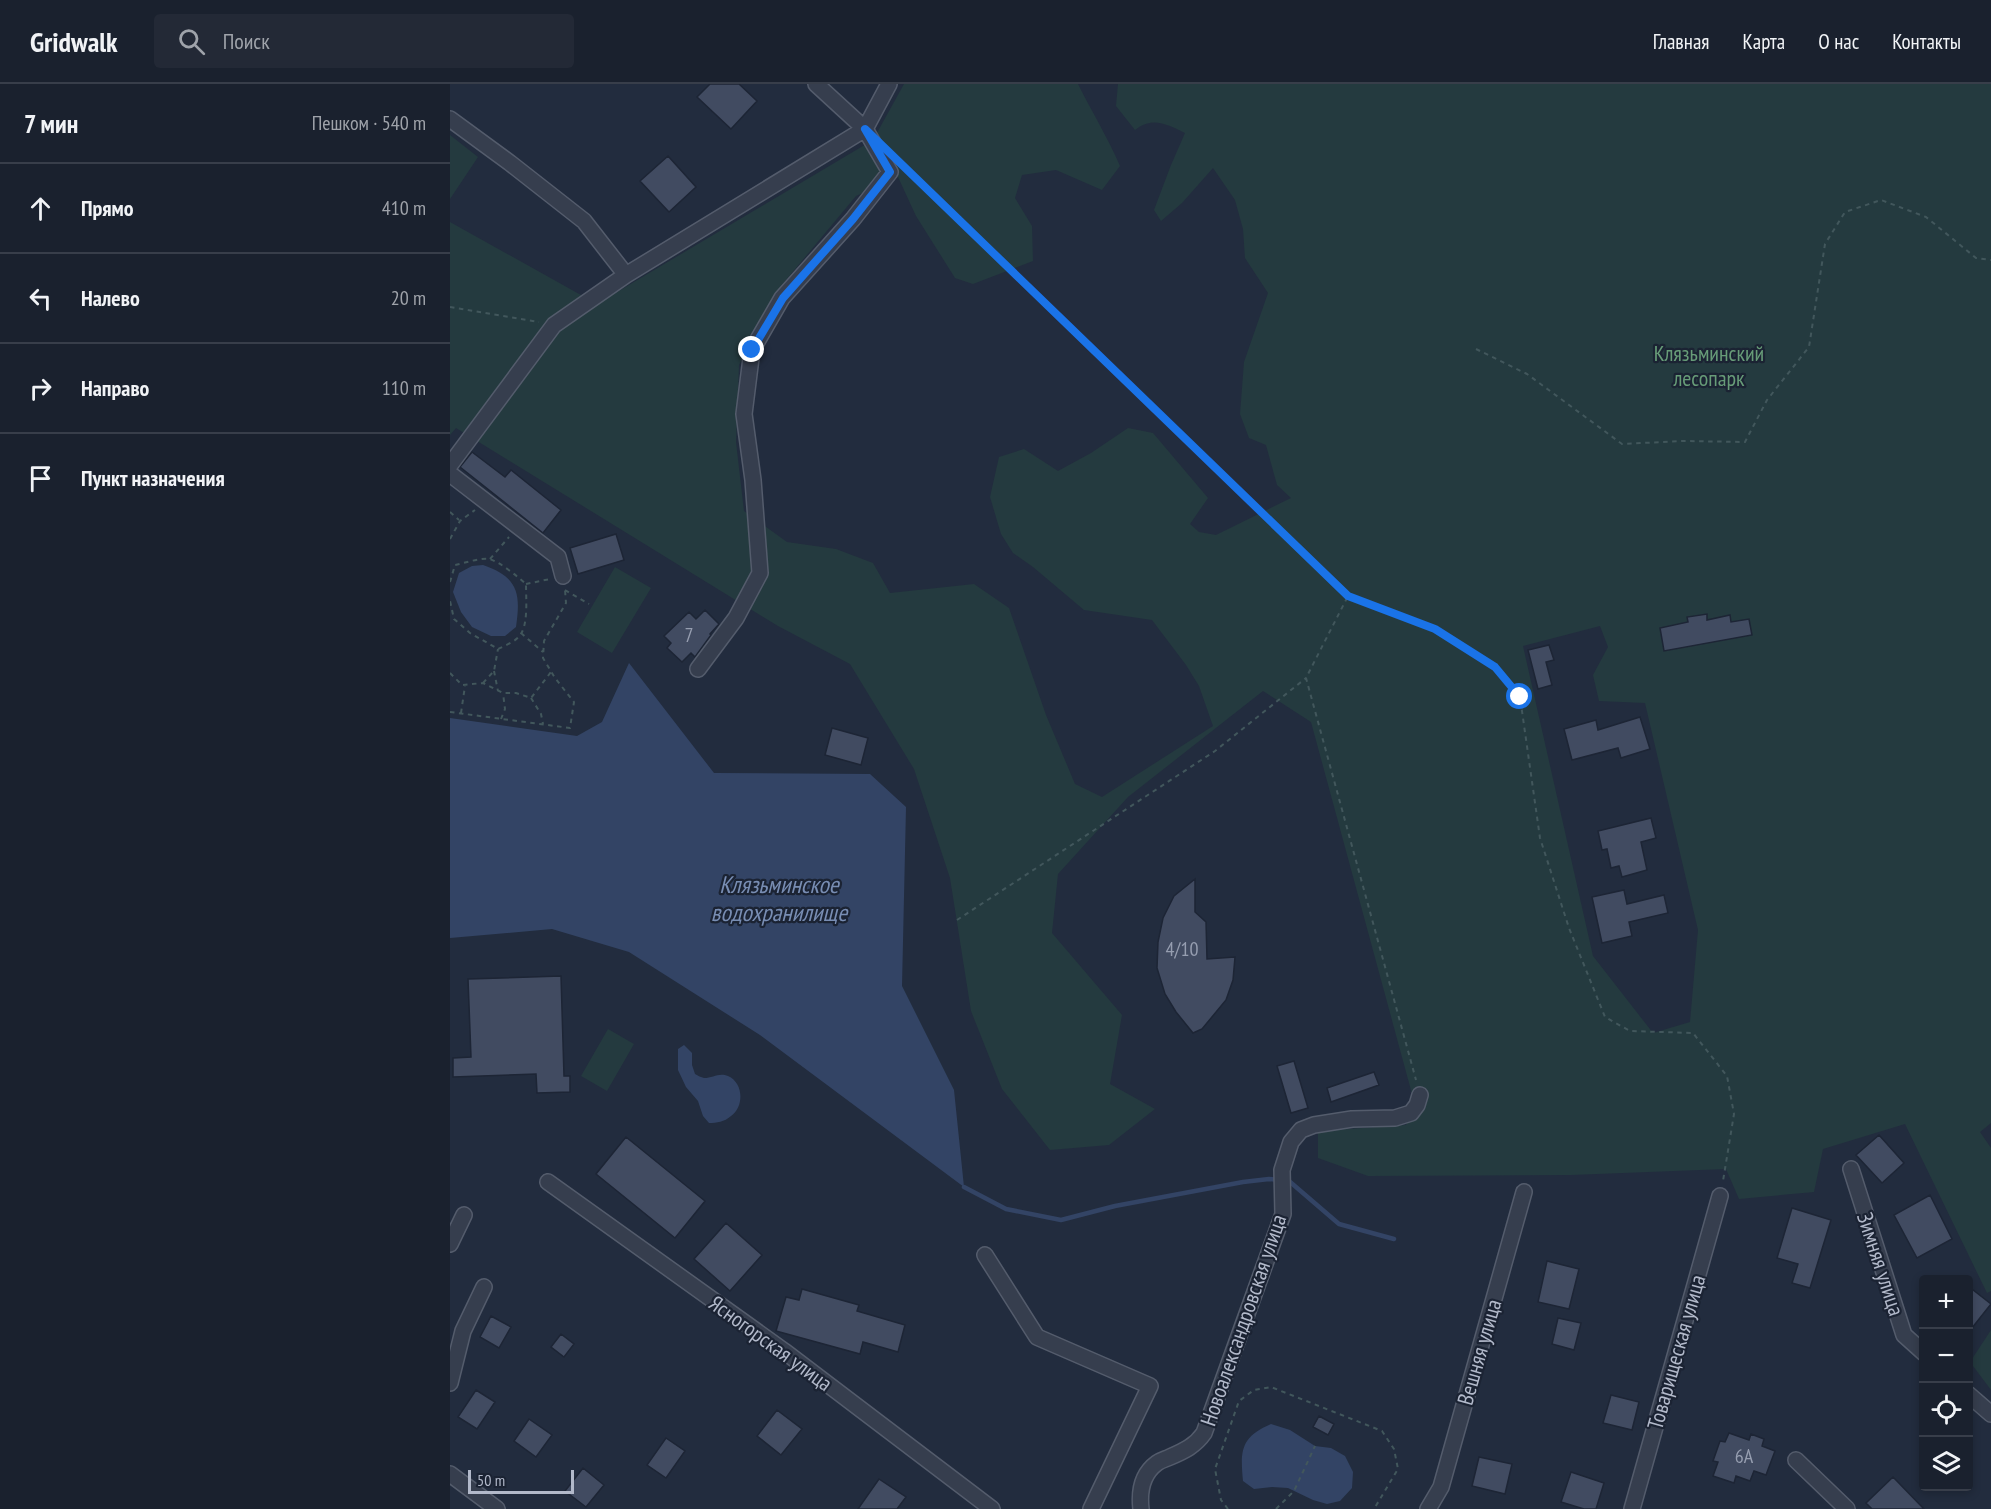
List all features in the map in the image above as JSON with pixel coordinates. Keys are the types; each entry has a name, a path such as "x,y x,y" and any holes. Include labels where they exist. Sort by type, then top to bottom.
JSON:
{"street":[{"path":"698,669 736,618 760,573 753,480 744,414 752,350 783,298 853,219 890,172 865,129 816,84"},
{"path":"450,465 554,325 626,275 865,129 889,84"},
{"path":"450,119 584,221 626,275"},
{"path":"450,474 558,557 564,583"},
{"name":"Новоалександровская улица","path":"1141,1509 1139,1492 1147,1474 1157,1463 1187,1450 1198,1442 1204,1433 1282,1214 1282,1170 1291,1142 1301,1131 1314,1125 1342,1120 1395,1118 1411,1113 1417,1106 1420,1095"},
{"name":"Зимняя улица","path":"1851,1169 1904,1335 1919,1349"},
{"name":"Ясногорская улица","path":"548,1182 784,1351 992,1509"},
{"name":"Вешняя улица","path":"1428,1509 1441,1487 1524,1192"},
{"name":"Товарищеская улица","path":"1632,1509 1720,1196"},
{"path":"450,1244 464,1215"},
{"path":"984,1255 1037,1337 1150,1386 1091,1509"},
{"path":"450,1383 463,1331 484,1287"},
{"path":"1973,1398 1991,1414"},
{"path":"1796,1460 1847,1509"},
{"path":"450,1474 497,1509"}],"path":[{"path":"899,162 1348,596 1435,629 1495,667 1520,697 1540,838 1569,928 1605,1017 1630,1031 1693,1033 1726,1076 1734,1114 1720,1196"},
{"path":"1476,349 1527,374 1622,444 1683,441 1745,442 1767,400 1809,347 1825,244 1845,212 1881,200 1926,217 1976,258 1991,260"},
{"path":"450,307 554,325"},
{"path":"450,539 460,521 475,510 490,504"},
{"path":"450,512 460,521"},
{"path":"489,559 518,526"},
{"path":"455,565 489,559 526,584 564,583 589,604"},
{"path":"450,560 455,565"},
{"path":"450,582 455,565"},
{"path":"450,712 570,728 574,702 543,658 544,641 566,603 564,583"},
{"path":"498,649 522,633 526,607 526,584"},
{"path":"957,921 1215,751 1306,678 1348,596"},
{"path":"450,601 454,619 470,633 498,649"},
{"path":"450,624 454,619"},
{"path":"522,633 543,652"},
{"path":"498,649 494,671 498,691"},
{"path":"483,683 494,671"},
{"path":"531,698 551,672"},
{"path":"450,673 462,685 483,683 503,693 516,693 531,698 541,714 543,724"},
{"path":"1306,678 1420,1095"},
{"path":"461,713 465,685"},
{"path":"501,718 505,709 503,693"},
{"path":"1228,1509 1221,1500 1215,1469 1239,1401 1254,1390 1271,1387 1382,1431 1394,1449 1398,1469 1374,1509"},
{"path":"1276,1509 1294,1491 1315,1446"}],"green space":[{"name":"Клязьминский лесопарк","path":"904,84 1078,84 1120,166 1102,190 1056,170 1022,175 1015,198 1032,226 1033,261 973,284 955,278 916,216 898,177 856,196 781,286 739,365 736,442 744,511 787,542 836,549 873,563 890,593 974,584 1009,608 1046,715 1075,784 1102,797 1213,726 1199,686 1152,620 1084,610 1013,553 1001,534 990,497 999,457 1024,449 1058,471 1091,453 1128,428 1153,433 1208,498 1190,524 1199,532 1216,535 1291,498 1277,485 1266,445 1249,438 1240,414 1244,362 1268,293 1245,258 1243,229 1235,200 1213,168 1182,203 1161,221 1154,210 1185,133 1166,124 1154,122 1135,130 1116,106 1118,84 1991,84 1991,1123 1980,1132 1991,1148 1991,1291 1987,1293 1905,1124 1823,1149 1814,1192 1739,1199 1726,1169 1571,1175 1368,1176 1318,1158 1318,1131 1406,1125 1415,1105 1311,722 1263,691 1128,797 1058,874 1052,933 1122,1015 1110,1084 1155,1109 1109,1145 1050,1150 1002,1089 971,1011 950,878 914,769 850,664 778,626 456,428 450,435 450,222 597,304 873,140","holes":["1600,626 1608,647 1593,675 1599,701 1645,703 1698,930 1690,1022 1653,1033 1593,956 1523,646"]},
{"path":"450,135 478,157 450,199"},
{"path":"615,567 651,588 612,653 577,632"},
{"path":"608,1029 634,1044 607,1091 581,1076"},
{"path":"1991,1330 1991,1390 1973,1366 1973,1357"}],"water":[{"path":"483,565 504,575 510,581 517,596 516,627 505,636 491,636 472,627 461,612 453,592 459,573 472,566"},
{"name":"Клязьминское водохранилище","path":"629,663 714,773 870,774 906,807 902,986 954,1090 964,1187 760,1035 629,952 552,929 450,938 450,718 577,736 602,722"},
{"path":"684,1045 692,1053 695,1074 704,1078 725,1075 737,1084 740,1101 735,1112 726,1120 709,1123 703,1116 698,1101 686,1087 678,1070 678,1049"},
{"path":"1271,1424 1290,1430 1315,1446 1331,1448 1345,1456 1353,1472 1352,1488 1340,1501 1327,1504 1288,1488 1254,1489 1243,1481 1242,1461 1245,1446 1254,1434"}],"building":[{"path":"710,84 739,84 757,101 731,129 697,97"},
{"path":"668,156 696,187 669,212 640,181"},
{"path":"472,452 505,477 511,470 561,510 543,533 460,467"},
{"path":"616,534 624,560 578,574 570,548"},
{"path":"705,610 719,624 695,657 691,653 682,662 667,648 671,643 664,636 689,612 696,619"},
{"path":"1707,614 1707,620 1730,615 1731,622 1749,619 1752,635 1664,651 1660,628 1688,622 1687,617"},
{"path":"1549,645 1554,660 1546,662 1552,685 1538,689 1528,650"},
{"path":"1640,717 1650,749 1621,758 1618,748 1572,760 1564,729 1596,720 1598,730"},
{"path":"832,728 868,738 861,765 825,755"},
{"path":"1651,818 1656,838 1641,842 1647,870 1622,877 1619,866 1611,868 1607,849 1602,850 1598,831"},
{"path":"1195,879 1195,912 1206,922 1207,959 1235,957 1233,980 1226,1000 1202,1029 1193,1033 1165,994 1157,968 1158,942 1163,918 1174,896"},
{"path":"1624,890 1627,904 1664,895 1668,913 1629,922 1632,936 1602,943 1592,897"},
{"path":"561,976 564,1076 570,1076 570,1092 537,1093 536,1074 453,1077 453,1058 471,1057 468,979"},
{"path":"1294,1061 1308,1108 1291,1113 1277,1066"},
{"path":"1374,1072 1379,1085 1331,1102 1327,1088"},
{"path":"1879,1135 1904,1163 1882,1183 1856,1155"},
{"path":"626,1137 705,1201 675,1238 596,1174"},
{"path":"1930,1195 1952,1239 1917,1258 1894,1215"},
{"path":"1792,1208 1831,1220 1810,1288 1792,1283 1798,1264 1777,1258"},
{"path":"726,1223 762,1255 730,1291 694,1259"},
{"path":"1547,1261 1579,1269 1569,1309 1538,1302"},
{"path":"802,1289 859,1305 857,1311 905,1325 898,1352 863,1342 860,1354 776,1331 786,1297 799,1300"},
{"path":"1973,1290 1991,1304 1973,1327"},
{"path":"491,1316 511,1327 499,1348 480,1337"},
{"path":"1558,1318 1581,1323 1574,1350 1552,1344"},
{"path":"561,1334 574,1344 564,1357 551,1347"},
{"path":"476,1390 495,1402 477,1429 458,1417"},
{"path":"1611,1395 1639,1402 1632,1430 1603,1423"},
{"path":"777,1410 802,1429 781,1455 757,1436"},
{"path":"1319,1416 1334,1424 1328,1435 1313,1427"},
{"path":"529,1419 552,1435 536,1457 514,1441"},
{"path":"1729,1433 1749,1440 1751,1434 1764,1439 1762,1446 1775,1451 1766,1475 1754,1471 1750,1481 1736,1476 1734,1483 1713,1476 1718,1462 1713,1461 1720,1441 1725,1442"},
{"path":"666,1438 685,1451 666,1478 647,1465"},
{"path":"1479,1457 1512,1464 1505,1494 1472,1486"},
{"path":"583,1468 604,1485 586,1507 565,1491"},
{"path":"1571,1472 1604,1483 1596,1509 1584,1509 1561,1502"},
{"path":"1893,1477 1924,1509 1872,1509 1866,1503"},
{"path":"879,1479 906,1497 897,1509 858,1509"}],"waterway":[{"path":"964,1187 1006,1209 1061,1220 1115,1206 1243,1182 1269,1179 1289,1181 1339,1224 1394,1239"}],"route":[{"path":"752,350 783,298 853,219 890,172 865,129 1348,596 1435,629 1495,667 1520,697"}]}
